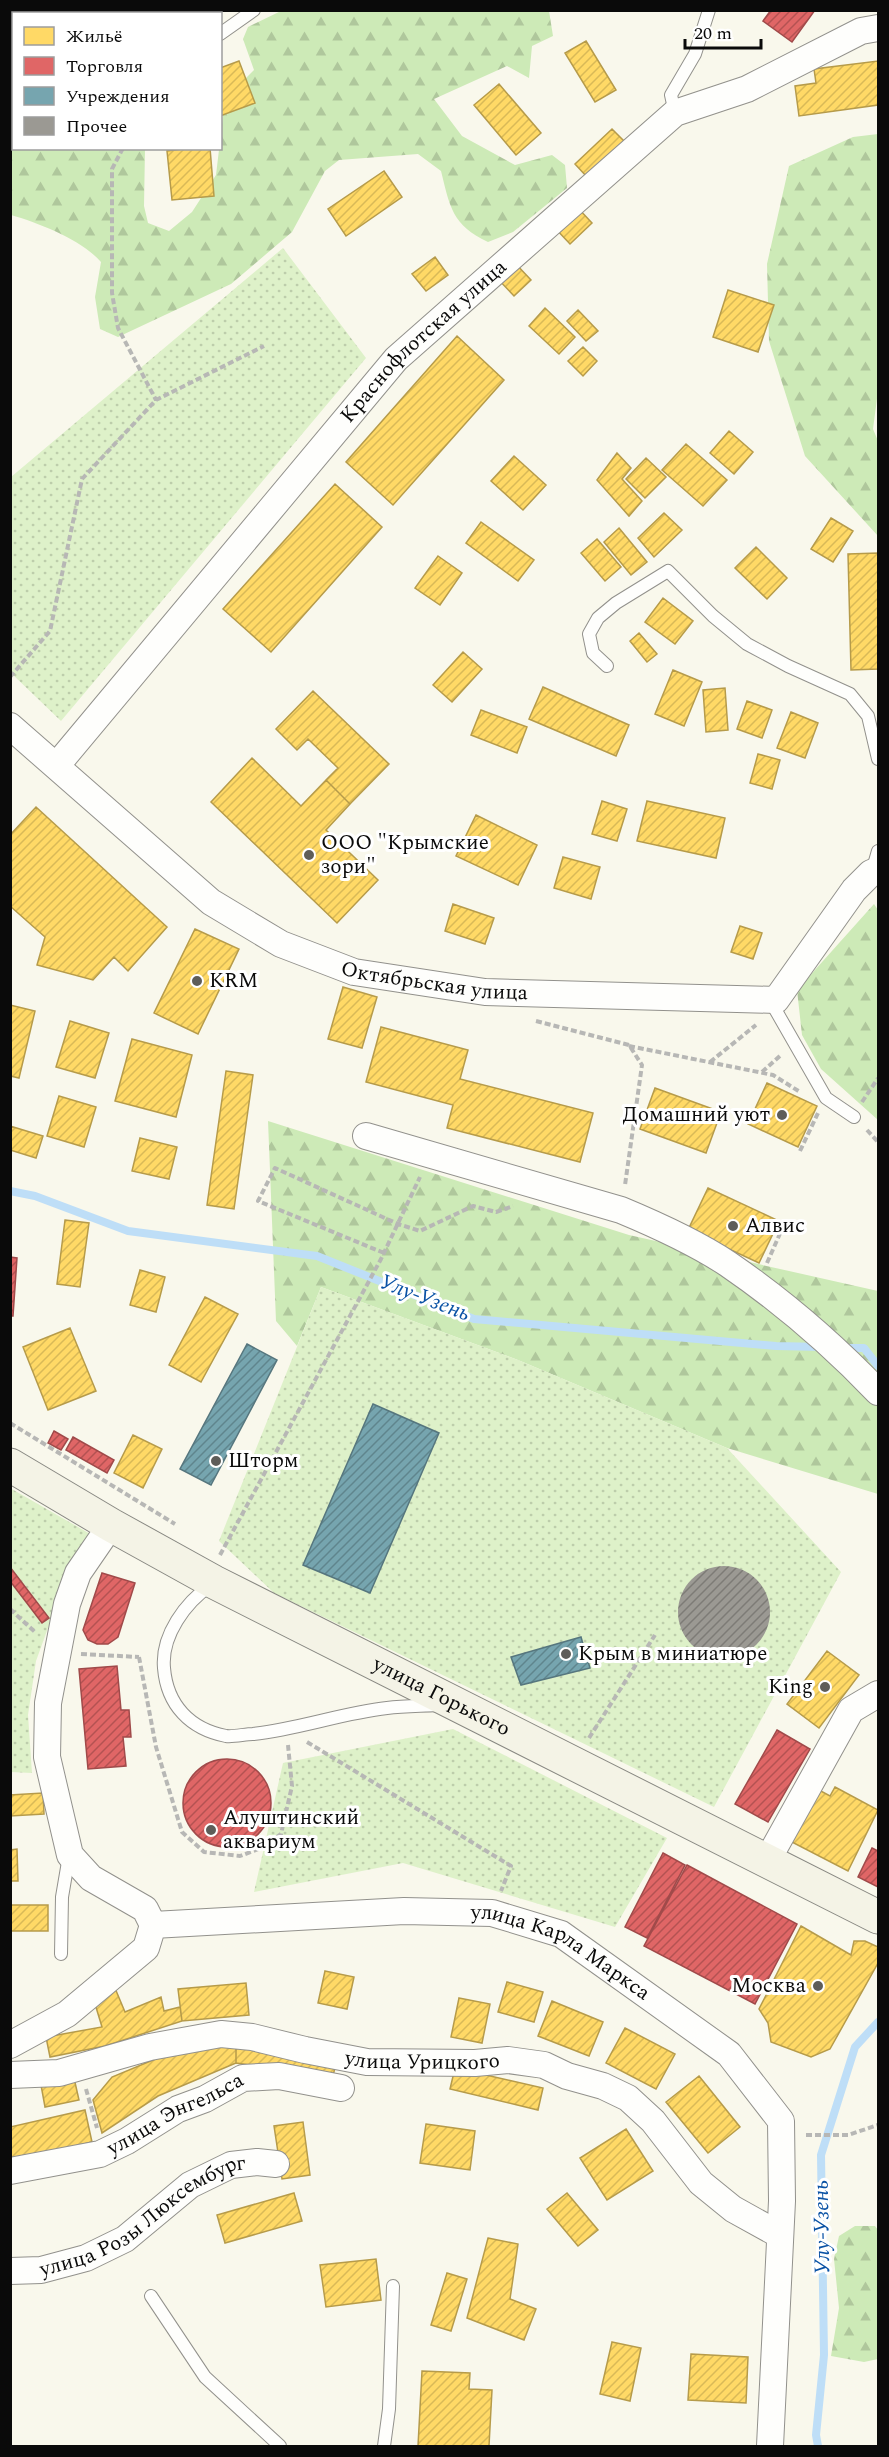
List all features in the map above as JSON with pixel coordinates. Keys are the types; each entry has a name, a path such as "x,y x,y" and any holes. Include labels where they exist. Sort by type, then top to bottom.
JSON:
{"main road":[{"name":"улица Горького","path":"10,1465 111,1525 214,1565 457,1704 879,1917"}],"street":[{"name":"Краснофлотская улица","path":"57,765 396,359 675,113 747,89 861,31 879,28"},
{"name":"Октябрьская улица","path":"10,726 211,902 281,944 354,972 485,992 776,1004"},
{"path":"776,1004 854,890 876,865"},
{"path":"366,1136 621,1210 657,1225 726,1263 756,1285 796,1316 874,1388"},
{"path":"10,2045 67,2014 146,1948 153,1925 145,1909 91,1878 70,1855 47,1757 48,1703 67,1604 78,1574 111,1525"},
{"path":"766,1860 851,1710 879,1694"},
{"name":"улица Карла Маркса","path":"153,1925 404,1911 492,1913 561,1934 729,2054 782,2121 780,2235 770,2446"},
{"name":"улица Урицкого","path":"10,2075 58,2073 150,2047 221,2034 252,2037 367,2062 475,2063 508,2060 544,2065 567,2076 603,2086 628,2098 653,2121 701,2183 733,2209 780,2235"},
{"name":"улица Энгельса","path":"10,2172 104,2152 127,2141 178,2109 205,2099 243,2078 279,2076 341,2088"},
{"name":"улица Розы Люксембург","path":"10,2271 41,2270 86,2259 125,2239 190,2185 231,2165 257,2162 276,2164"}],"lane":[{"path":"222,33 254,10"},
{"path":"675,113 671,94 695,54 709,10"},
{"path":"607,666 593,653 589,634 598,618 616,603 668,571 713,616 747,644 788,666 850,694 868,716 879,759"},
{"path":"776,1004 794,1042 826,1098 854,1117"},
{"path":"214,1565 197,1594 182,1611 163,1659 166,1682 171,1697 191,1724 227,1736 286,1729 387,1708 457,1704"},
{"path":"62,1954 62,1897 70,1855"},
{"path":"384,2446 389,2409 393,2286"},
{"path":"151,2296 206,2377 280,2446"}],"path":[{"path":"122,150 112,169 112,292 118,328 156,400"},
{"path":"10,677 50,631 82,479 156,400 264,346"},
{"path":"710,1062 776,1004"},
{"path":"761,1073 794,1042"},
{"path":"629,1045 773,1075"},
{"path":"621,1210 642,1065"},
{"path":"800,1151 822,1104"},
{"path":"214,1565 381,1259 431,1155"},
{"path":"384,1253 258,1201 275,1168 398,1224 420,1231 473,1206 496,1212 553,1190"},
{"path":"756,1285 786,1220"},
{"path":"10,1423 184,1530"},
{"path":"573,1763 655,1635"},
{"path":"58,1653 163,1659"},
{"path":"139,1657 156,1747 182,1832 204,1852 240,1856 261,1848 281,1834 292,1786 286,1729"},
{"path":"286,1729 511,1866"},
{"path":"80,2068 104,2152"},
{"path":"805,2135 848,2135 879,2125"}],"green space":[{"path":"281,11 549,11 553,36 532,46 529,78 507,66 434,99 462,136 515,165 552,155 565,165 567,188 513,232 488,242 476,236 460,222 450,205 441,171 418,154 339,160 325,171 292,232 231,284 118,337 100,329 95,297 101,262 83,246 72,240 11,215 10,108 12,111 12,150 145,150 144,206 148,223 169,231 192,212 216,175 219,150 222,150 225,99 254,70 243,39 248,27"},
{"path":"878,134 878,391 873,429 878,441 878,536 805,456 769,341 767,264 789,166 853,137"},
{"path":"283,248 366,358 61,721 11,673 11,477"},
{"path":"874,904 878,910 878,1120 821,1069 802,1035 797,990"},
{"path":"268,1121 629,1235 878,1291 878,1494 727,1448 518,1360 321,1287 297,1346 276,1321"},
{"path":"321,1287 518,1360 727,1448 841,1572 714,1807 274,1593 219,1541"},
{"path":"10,1488 92,1535 70,1567 36,1661 28,1715 32,1773 11,1772"},
{"path":"453,1729 667,1838 615,1927 403,1863 254,1892 283,1763"},
{"path":"855,2226 875,2226 878,2230 878,2359 864,2362 831,2356 839,2308 834,2259 839,2236"}],"building: Жильё":[{"path":"155,10 207,10 206,12 154,12"},
{"path":"586,41 616,90 595,102 565,53"},
{"path":"12,56 12,96 10,94 10,57"},
{"path":"239,61 255,103 222,115 222,67"},
{"path":"878,61 878,105 799,116 795,86 816,83 814,69"},
{"path":"499,84 541,133 516,155 474,105"},
{"path":"612,129 625,142 587,177 575,164"},
{"path":"210,150 214,196 172,200 167,151"},
{"path":"384,171 402,197 346,236 328,209"},
{"path":"577,207 592,223 570,244 555,228"},
{"path":"435,257 448,275 426,291 412,274"},
{"path":"514,262 531,280 514,296 497,278"},
{"path":"728,290 774,305 758,352 713,337"},
{"path":"545,308 575,337 559,354 529,326"},
{"path":"578,310 598,331 586,341 567,321"},
{"path":"457,336 504,380 393,505 346,462"},
{"path":"583,347 597,361 583,376 568,361"},
{"path":"729,431 753,452 734,474 710,453"},
{"path":"686,444 727,480 703,506 662,470"},
{"path":"617,453 631,468 622,479 642,501 629,516 597,480"},
{"path":"514,456 546,485 523,510 491,481"},
{"path":"646,458 666,477 645,498 626,479"},
{"path":"335,484 382,527 271,652 223,609"},
{"path":"664,513 682,530 654,557 638,538"},
{"path":"831,518 853,531 833,562 811,549"},
{"path":"481,522 534,560 518,581 466,543"},
{"path":"619,528 647,562 631,575 604,542"},
{"path":"597,539 621,567 605,581 581,553"},
{"path":"756,547 787,578 767,599 735,568"},
{"path":"878,553 878,669 851,670 848,554"},
{"path":"438,556 462,573 440,605 415,588"},
{"path":"663,598 693,621 675,644 645,622"},
{"path":"639,633 657,654 647,662 630,641"},
{"path":"463,652 482,669 452,702 433,685"},
{"path":"673,670 702,682 684,726 655,714"},
{"path":"543,687 629,725 616,756 529,719"},
{"path":"725,688 728,730 706,732 703,690"},
{"path":"313,691 389,764 350,804 326,780 338,768 308,739 297,750 276,729"},
{"path":"747,701 772,710 762,738 737,729"},
{"path":"481,710 527,727 517,753 471,735"},
{"path":"791,712 818,723 805,758 777,748"},
{"path":"758,754 780,760 772,789 750,783"},
{"name":"ООО \"Крымские зори\"","path":"252,758 301,806 326,780 350,804 326,830 378,880 337,923 211,802"},
{"path":"602,801 627,809 617,841 592,834"},
{"path":"647,801 725,818 716,858 637,841"},
{"path":"36,807 167,927 128,971 114,957 93,980 37,965 45,937 10,906 10,835"},
{"path":"476,815 537,845 518,885 456,856"},
{"path":"563,857 600,867 591,899 554,888"},
{"path":"453,904 494,918 485,944 445,931"},
{"path":"740,926 762,933 753,959 731,952"},
{"name":"KRM","path":"195,929 239,949 198,1034 154,1013"},
{"path":"343,987 377,997 362,1048 328,1039"},
{"path":"10,1005 35,1011 19,1078 10,1076"},
{"path":"70,1021 109,1033 95,1078 56,1067"},
{"path":"381,1027 468,1050 460,1079 593,1113 580,1162 447,1128 453,1105 366,1082"},
{"path":"132,1039 192,1055 176,1117 115,1101"},
{"path":"226,1071 253,1075 234,1209 207,1205"},
{"name":"Домашний уют","path":"767,1083 817,1106 798,1147 748,1124"},
{"path":"655,1088 721,1112 706,1153 640,1129"},
{"path":"59,1096 96,1107 84,1147 47,1136"},
{"path":"10,1126 43,1136 36,1158 10,1150"},
{"path":"140,1138 177,1147 169,1179 132,1171"},
{"name":"Алвис","path":"708,1188 779,1221 759,1263 688,1230"},
{"path":"65,1220 89,1223 80,1287 57,1284"},
{"path":"140,1270 165,1277 156,1312 130,1305"},
{"path":"205,1297 238,1314 201,1382 169,1365"},
{"path":"70,1328 96,1391 48,1410 23,1347"},
{"path":"133,1435 162,1449 143,1488 114,1473"},
{"path":"827,1651 859,1675 819,1728 787,1704"},
{"path":"835,1787 878,1810 848,1871 786,1839 819,1790 830,1796"},
{"path":"43,1793 44,1814 10,1816 10,1795"},
{"path":"17,1849 18,1881 10,1881 10,1850"},
{"path":"10,1905 48,1905 48,1931 10,1931"},
{"name":"Москва","path":"801,1926 851,1955 854,1941 865,1941 878,1947 878,1963 830,2049 811,2057 771,2042 768,2023 759,2009"},
{"path":"325,1971 354,1977 347,2009 318,2003"},
{"path":"112,1981 125,2012 161,1997 164,2011 180,2007 182,2021 105,2046 50,2057 46,2037 102,2027 92,1994"},
{"path":"507,1982 543,1992 534,2022 498,2012"},
{"path":"246,1983 249,2015 182,2021 178,1989"},
{"path":"459,1998 490,2004 482,2043 451,2037"},
{"path":"552,2001 603,2022 589,2056 538,2036"},
{"path":"625,2028 675,2054 656,2089 606,2063"},
{"path":"236,2043 337,2059 333,2076 236,2063"},
{"path":"236,2043 236,2063 158,2096 102,2133 93,2100 112,2077 165,2055"},
{"path":"455,2068 543,2088 538,2110 450,2089"},
{"path":"699,2076 740,2127 708,2153 666,2102"},
{"path":"74,2078 79,2100 45,2107 41,2085"},
{"path":"85,2110 92,2142 10,2161 10,2127"},
{"path":"303,2122 310,2175 282,2179 274,2126"},
{"path":"426,2124 475,2131 470,2170 420,2163"},
{"path":"626,2129 653,2171 607,2200 580,2158"},
{"path":"294,2193 302,2221 225,2243 217,2215"},
{"path":"567,2193 598,2230 578,2246 547,2209"},
{"path":"488,2238 518,2244 510,2299 536,2309 524,2340 467,2318"},
{"path":"376,2259 381,2300 326,2307 320,2265"},
{"path":"447,2273 467,2279 451,2331 431,2325"},
{"path":"612,2342 641,2348 630,2401 600,2394"},
{"path":"691,2354 748,2357 746,2403 688,2400"},
{"path":"422,2371 470,2373 469,2389 492,2390 489,2446 418,2446"}],"building: Торговля":[{"path":"771,10 815,10 792,42 763,21"},
{"path":"10,1257 17,1258 13,1316 10,1316"},
{"path":"54,1431 68,1439 61,1450 48,1443"},
{"path":"73,1437 114,1460 107,1473 66,1450"},
{"path":"10,1567 49,1618 42,1623 10,1581"},
{"path":"102,1573 135,1583 118,1637 108,1644 97,1644 88,1640 83,1630"},
{"path":"117,1666 121,1710 129,1710 131,1737 123,1737 126,1766 88,1769 79,1669"},
{"path":"777,1730 810,1749 768,1822 735,1804"},
{"path":"218,1759 236,1759 252,1766 264,1778 271,1794 271,1812 264,1828 252,1840 236,1847 218,1847 202,1840 190,1828 183,1812 183,1794 190,1778 202,1766"},
{"path":"872,1848 878,1851 878,1887 858,1877"},
{"path":"663,1853 685,1865 647,1938 625,1927"},
{"path":"687,1865 797,1924 755,2004 644,1946"}],"building: Учреждения":[{"path":"247,1344 277,1360 211,1485 180,1469"},
{"path":"373,1404 439,1433 370,1593 303,1565"},
{"path":"581,1637 590,1668 521,1685 511,1657"}],"building: Прочее":[{"path":"724,1566 742,1569 757,1579 767,1594 770,1612 767,1630 757,1645 742,1655 724,1658 706,1655 691,1645 681,1630 678,1612 681,1594 691,1579 706,1569"}],"waterway":[{"name":"Улу-Узень","path":"10,1191 35,1196 128,1231 317,1256 474,1319 776,1346 823,1347"},
{"name":"Улу-Узень","path":"843,1348 864,1348 878,1366"},
{"name":"Улу-Узень","path":"818,2446 816,2435 824,2355 821,2155 855,2047 878,2022"}],"place":[{"name":"ООО \"Крымские зори\"","path":"309,855"},
{"name":"KRM","path":"197,981"},
{"name":"Домашний уют","path":"782,1115"},
{"name":"Алвис","path":"733,1226"},
{"name":"Шторм","path":"216,1461"},
{"name":"Крым в миниатюре","path":"566,1654"},
{"name":"King","path":"825,1687"},
{"name":"Алуштинский аквариум","path":"211,1830"},
{"name":"Москва","path":"818,1986"}]}
